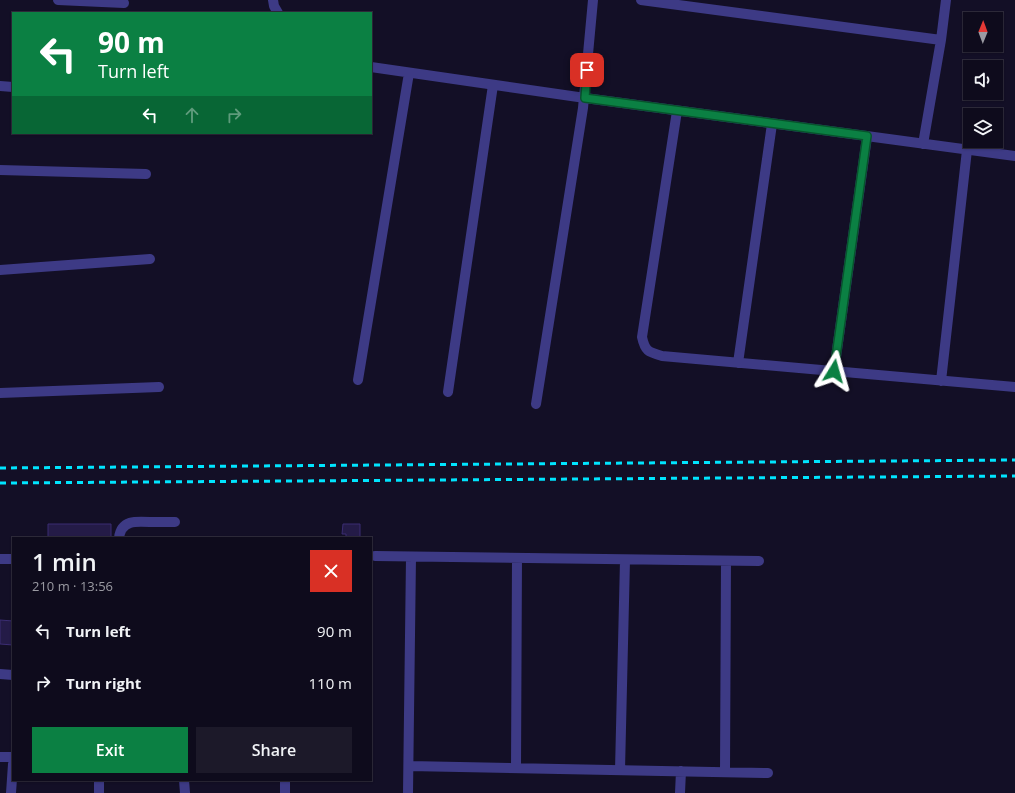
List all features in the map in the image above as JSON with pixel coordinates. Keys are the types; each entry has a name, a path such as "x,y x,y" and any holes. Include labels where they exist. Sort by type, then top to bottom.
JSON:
{"street":[{"path":"58,0 124,3"},
{"path":"273,0 277,12"},
{"path":"536,404 585,98 593,0"},
{"path":"642,0 940,40"},
{"path":"923,144 946,0"},
{"path":"372,67 677,111 1015,156"},
{"path":"358,380 409,73"},
{"path":"448,392 493,85"},
{"path":"0,86 12,86"},
{"path":"677,111 642,336 644,347 651,353 662,356 1015,387"},
{"path":"738,363 772,124"},
{"path":"834,371 867,136"},
{"path":"940,381 967,150"},
{"path":"0,170 146,174"},
{"path":"0,270 150,259"},
{"path":"0,393 159,387"},
{"path":"119,537 120,530 129,523 142,521 175,522"},
{"path":"375,556 758,561"},
{"path":"408,793 411,557"},
{"path":"516,768 517,558"},
{"path":"0,559 12,559"},
{"path":"620,770 625,560"},
{"path":"725,772 726,561"},
{"path":"0,674 12,675"},
{"path":"0,757 12,757"},
{"path":"409,766 768,773"},
{"path":"680,771 680,793"},
{"path":"11,793 12,778"},
{"path":"99,793 100,781"},
{"path":"184,781 185,793"},
{"path":"285,781 285,793"}],"building":[{"path":"48,524 111,524 111,537 48,537"},
{"path":"343,524 360,524 360,537 346,537 346,534 342,534"},
{"path":"0,620 12,621 12,645 0,644"}],"railway":[{"path":"0,468 1015,460"},
{"path":"0,483 1015,476"}],"route":[{"path":"587,70 585,98 867,136 834,371"}]}
